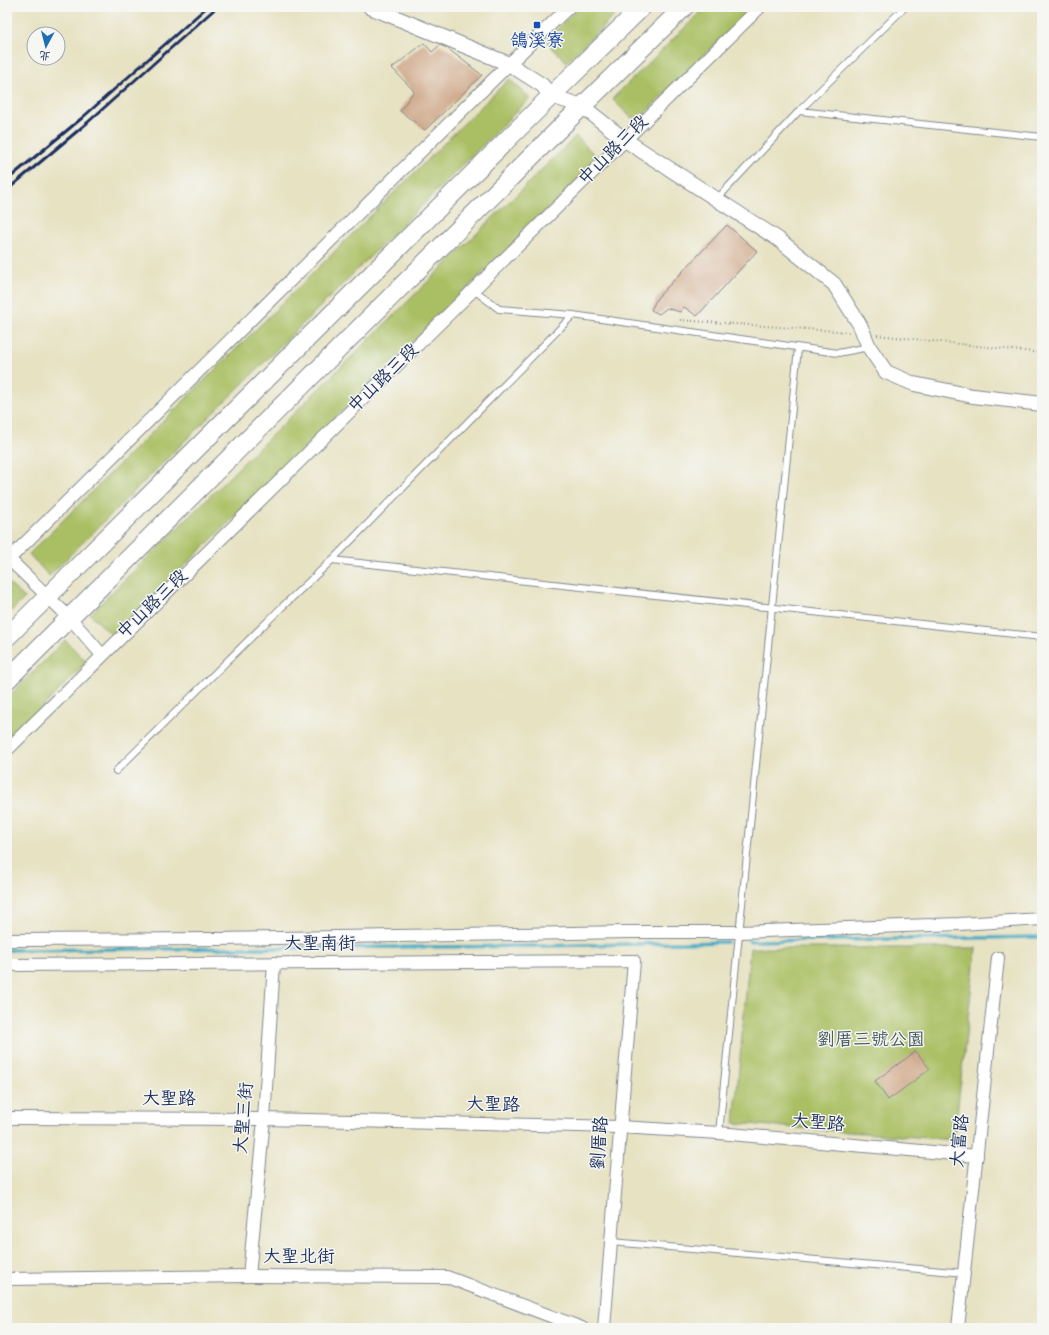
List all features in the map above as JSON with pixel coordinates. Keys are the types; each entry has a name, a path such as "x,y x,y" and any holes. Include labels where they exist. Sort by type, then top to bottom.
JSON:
{"main road":[{"path":"7,637 550,96 642,7"},
{"path":"7,680 71,619 582,106 684,7"}],"street":[{"path":"370,7 509,64 542,85 550,96 582,106 625,140 778,239 834,284 886,372 914,384 973,396 1042,404"},
{"path":"102,655 71,619 8,560 568,7"},
{"name":"中山路三段","path":"7,750 760,7"},
{"path":"7,940 219,939 627,932 739,932 959,924 1042,919"},
{"name":"大富路","path":"958,1328 998,958"},
{"name":"大聖南街","path":"7,965 634,961"},
{"name":"劉厝路","path":"604,1328 634,961"},
{"name":"大聖三街","path":"249,1276 264,1119 274,963"},
{"name":"大聖路","path":"7,1118 264,1119 620,1127 719,1133 977,1156"},
{"name":"大聖北街","path":"7,1278 249,1276 447,1277 582,1328"}],"lane":[{"path":"717,199 799,111 905,7"},
{"path":"799,111 1042,137"},
{"path":"474,290 500,309 573,315 798,348 838,353 866,340"},
{"path":"116,771 282,607 332,560 573,315"},
{"path":"719,1133 770,608 798,348"},
{"path":"332,560 1042,637"},
{"path":"612,1242 965,1273"}],"path":[{"path":"7,10 14,7"},
{"path":"676,320 822,329 866,340 1042,353"}],"green space":[{"path":"579,7 623,7 567,62 545,41"},
{"path":"706,7 753,7 636,122 612,99"},
{"path":"509,79 530,98 49,576 29,554"},
{"path":"576,136 599,159 113,636 90,614"},
{"path":"7,582 25,598 7,615"},
{"path":"65,640 87,662 7,743 7,698"},
{"name":"劉厝三號公園","path":"750,948 976,948 954,1140 734,1123"}],"building":[{"path":"424,43 432,52 440,45 447,48 482,75 425,130 400,111 414,91 392,68"},
{"path":"727,225 757,251 697,316 684,307 680,312 667,308 659,314 651,310 657,298"},
{"path":"916,1051 930,1069 888,1100 875,1081"}],"waterway":[{"path":"749,941 1042,937"},
{"path":"7,950 539,946 727,942"}],"railway":[{"path":"7,180 82,118 207,7"},
{"path":"7,190 87,123 217,7"}],"place":[{"name":"鴿溪寮","path":"537,25"}]}
